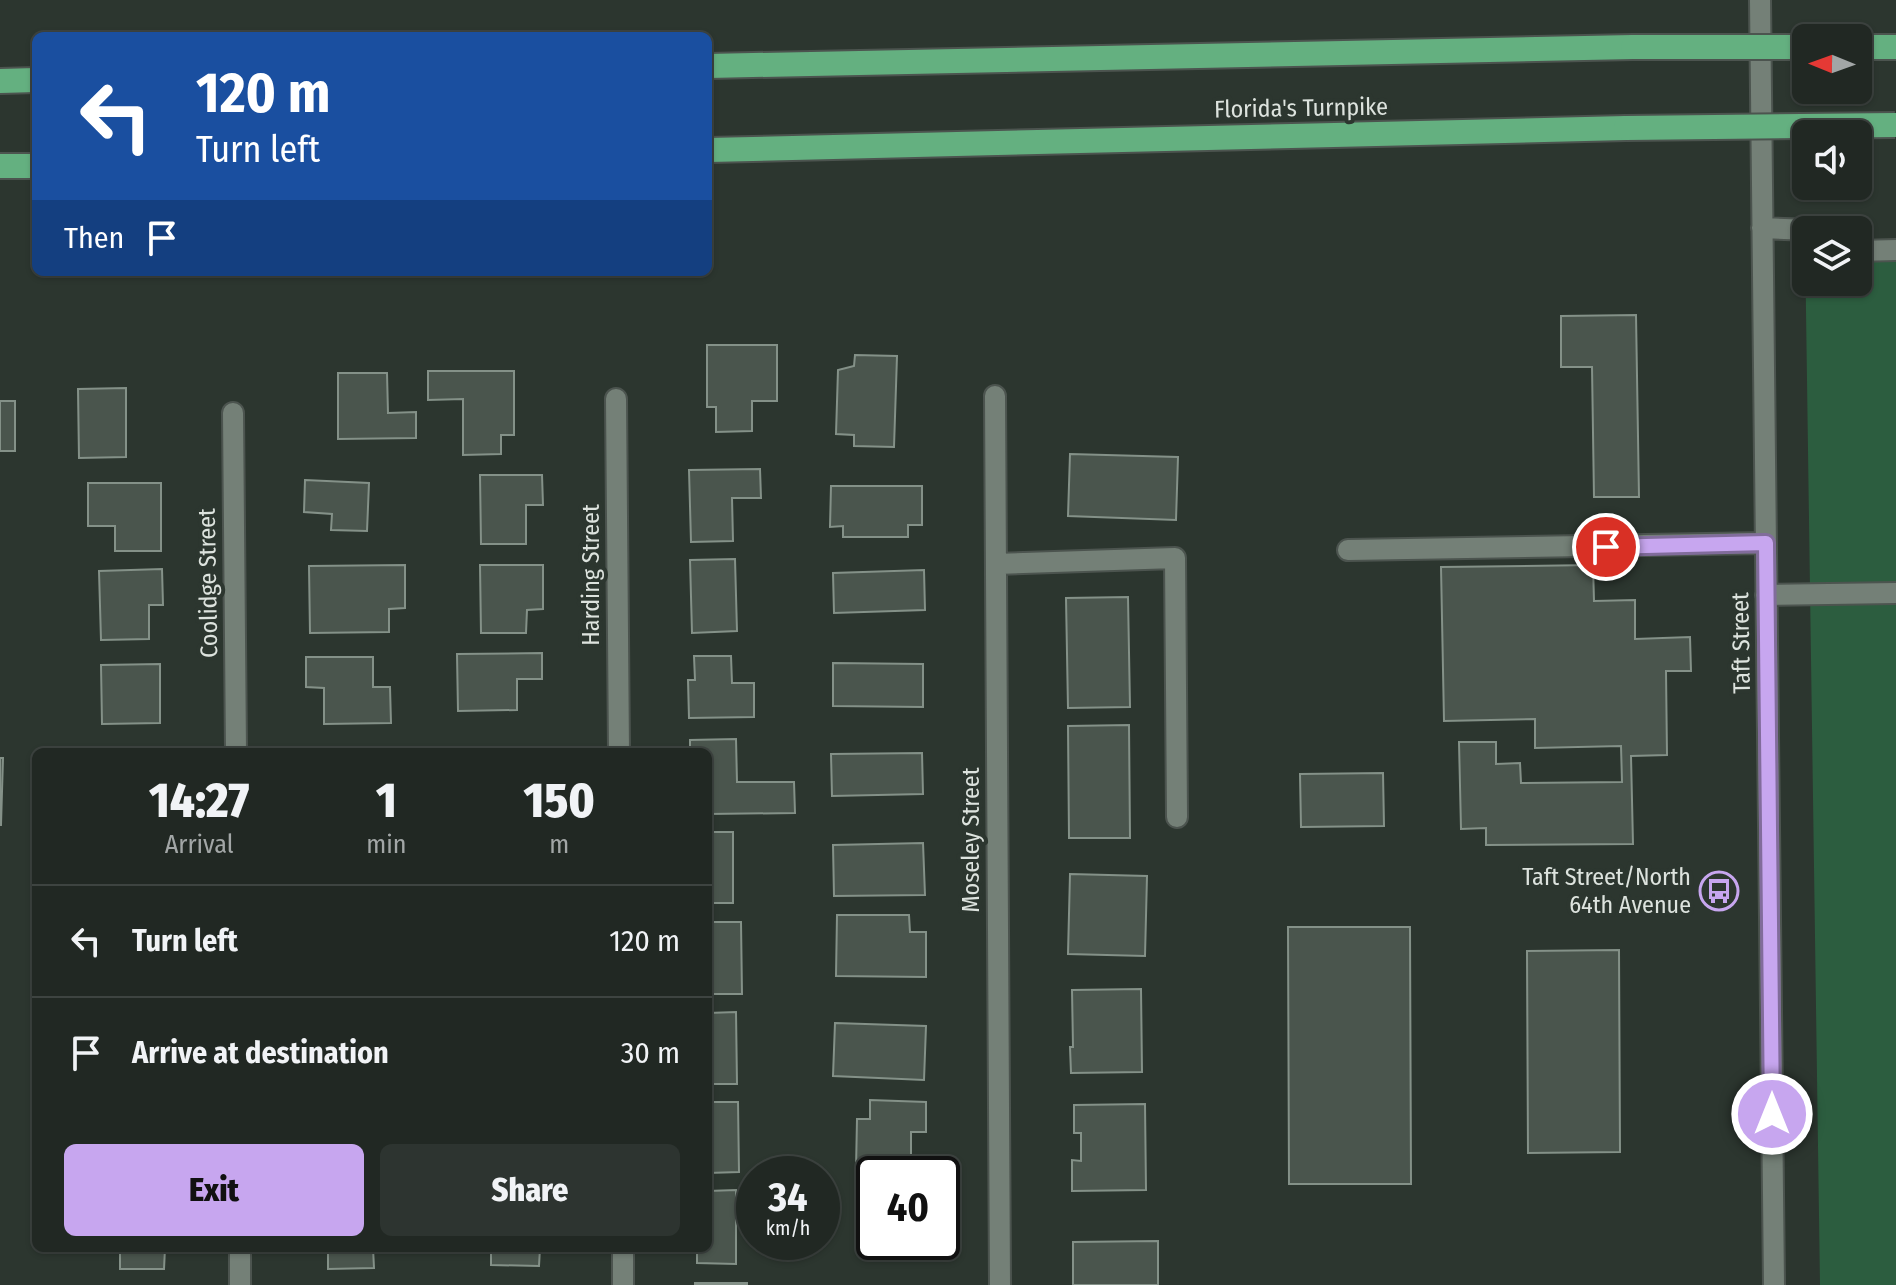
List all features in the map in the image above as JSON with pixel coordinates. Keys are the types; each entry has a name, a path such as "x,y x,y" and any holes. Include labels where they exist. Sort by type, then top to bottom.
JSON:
{"highway":[{"path":"712,66 1633,47 1792,47"},
{"path":"1872,47 1896,47"},
{"path":"0,81 32,80"},
{"name":"Florida's Turnpike","path":"712,150 1626,128 1896,125"},
{"path":"0,166 32,166"}],"street":[{"name":"Taft Street","path":"1760,0 1774,1285"},
{"path":"1762,228 1792,229"},
{"path":"1872,251 1896,250"},
{"name":"Moseley Street","path":"995,396 1000,1285"},
{"name":"Harding Street","path":"616,399 619,748"},
{"name":"Coolidge Street","path":"233,413 236,748"},
{"path":"1348,550 1766,543"},
{"path":"996,564 1175,558 1177,817"},
{"path":"1766,595 1896,593"},
{"path":"240,1252 240,1285"},
{"path":"623,1252 623,1285"}],"green space":[{"path":"1896,239 1896,1285 1820,1285 1806,296 1872,296 1872,240"}],"building":[{"path":"1636,315 1639,497 1594,497 1592,367 1561,367 1561,316"},
{"path":"707,345 777,345 777,401 752,401 752,431 716,432 716,407 707,407"},
{"path":"855,355 897,356 894,447 854,446 854,435 836,434 838,370 854,366"},
{"path":"428,371 514,371 514,435 501,435 501,454 463,455 463,399 428,400"},
{"path":"338,373 387,373 388,413 416,412 416,438 338,439"},
{"path":"126,388 126,457 79,458 78,389"},
{"path":"0,401 15,401 15,451 0,451"},
{"path":"1070,454 1178,457 1176,520 1068,516"},
{"path":"760,469 761,498 732,498 733,541 691,542 689,470"},
{"path":"480,475 542,475 543,505 526,505 526,544 481,544"},
{"path":"305,480 369,483 367,531 331,530 332,514 304,512"},
{"path":"88,483 161,483 161,551 115,551 115,526 88,526"},
{"path":"831,486 922,486 922,525 908,525 908,537 843,537 843,526 830,527"},
{"path":"735,559 737,631 692,633 690,560"},
{"path":"405,565 405,608 389,609 389,632 310,633 309,566"},
{"path":"480,565 543,565 543,609 527,610 526,633 481,633"},
{"path":"1593,565 1594,601 1635,600 1635,639 1690,637 1691,671 1666,671 1667,755 1631,756 1633,844 1486,845 1486,828 1461,829 1459,742 1496,742 1496,764 1520,763 1521,783 1622,782 1621,746 1535,748 1535,719 1444,721 1441,567"},
{"path":"162,569 163,605 149,605 149,639 101,640 99,571"},
{"path":"924,570 925,610 834,613 833,573"},
{"path":"1128,597 1130,707 1068,708 1066,598"},
{"path":"542,653 542,679 517,679 517,710 458,711 457,654"},
{"path":"694,656 731,656 732,683 754,683 754,717 689,718 688,680 695,680"},
{"path":"306,657 373,657 373,687 390,687 391,723 324,724 324,688 306,687"},
{"path":"833,663 923,664 923,707 833,706"},
{"path":"160,664 160,723 102,724 101,665"},
{"path":"1129,725 1130,838 1069,838 1068,726"},
{"path":"736,739 737,782 794,782 795,813 712,814 712,748 690,748 690,740"},
{"path":"922,753 923,794 832,796 831,754"},
{"path":"0,758 3,758 1,825 0,825"},
{"path":"1383,773 1384,826 1301,827 1300,774"},
{"path":"712,832 733,832 733,903 712,903"},
{"path":"923,843 925,895 834,896 833,845"},
{"path":"1070,874 1147,876 1145,956 1068,954"},
{"path":"837,915 909,915 910,932 926,932 926,977 836,976"},
{"path":"712,922 741,922 742,994 712,994"},
{"path":"1288,927 1410,927 1411,1184 1289,1184"},
{"path":"1619,950 1620,1152 1528,1153 1527,951"},
{"path":"1141,989 1142,1072 1071,1073 1072,990"},
{"path":"736,1012 737,1084 712,1084 712,1013"},
{"path":"835,1023 926,1026 924,1080 833,1076"},
{"path":"870,1100 926,1102 926,1132 911,1132 911,1156 856,1156 857,1119 870,1119"},
{"path":"712,1102 738,1102 736,1172 712,1173"},
{"path":"1145,1104 1146,1190 1072,1191 1072,1160 1081,1161 1081,1133 1074,1133 1074,1105"},
{"path":"736,1190 736,1264 697,1263 697,1252 712,1252 712,1191"},
{"path":"1158,1241 1158,1285 1073,1285 1073,1242"},
{"path":"120,1252 165,1252 164,1269 120,1269"},
{"path":"328,1252 373,1252 374,1268 328,1269"},
{"path":"491,1252 540,1252 539,1266 491,1265"},
{"path":"747,1283 747,1285 695,1285"}],"place":[{"name":"Taft Street/North 64th Avenue","path":"1719,891"}],"route":[{"path":"1606,547 1766,543 1772,1114"}]}
